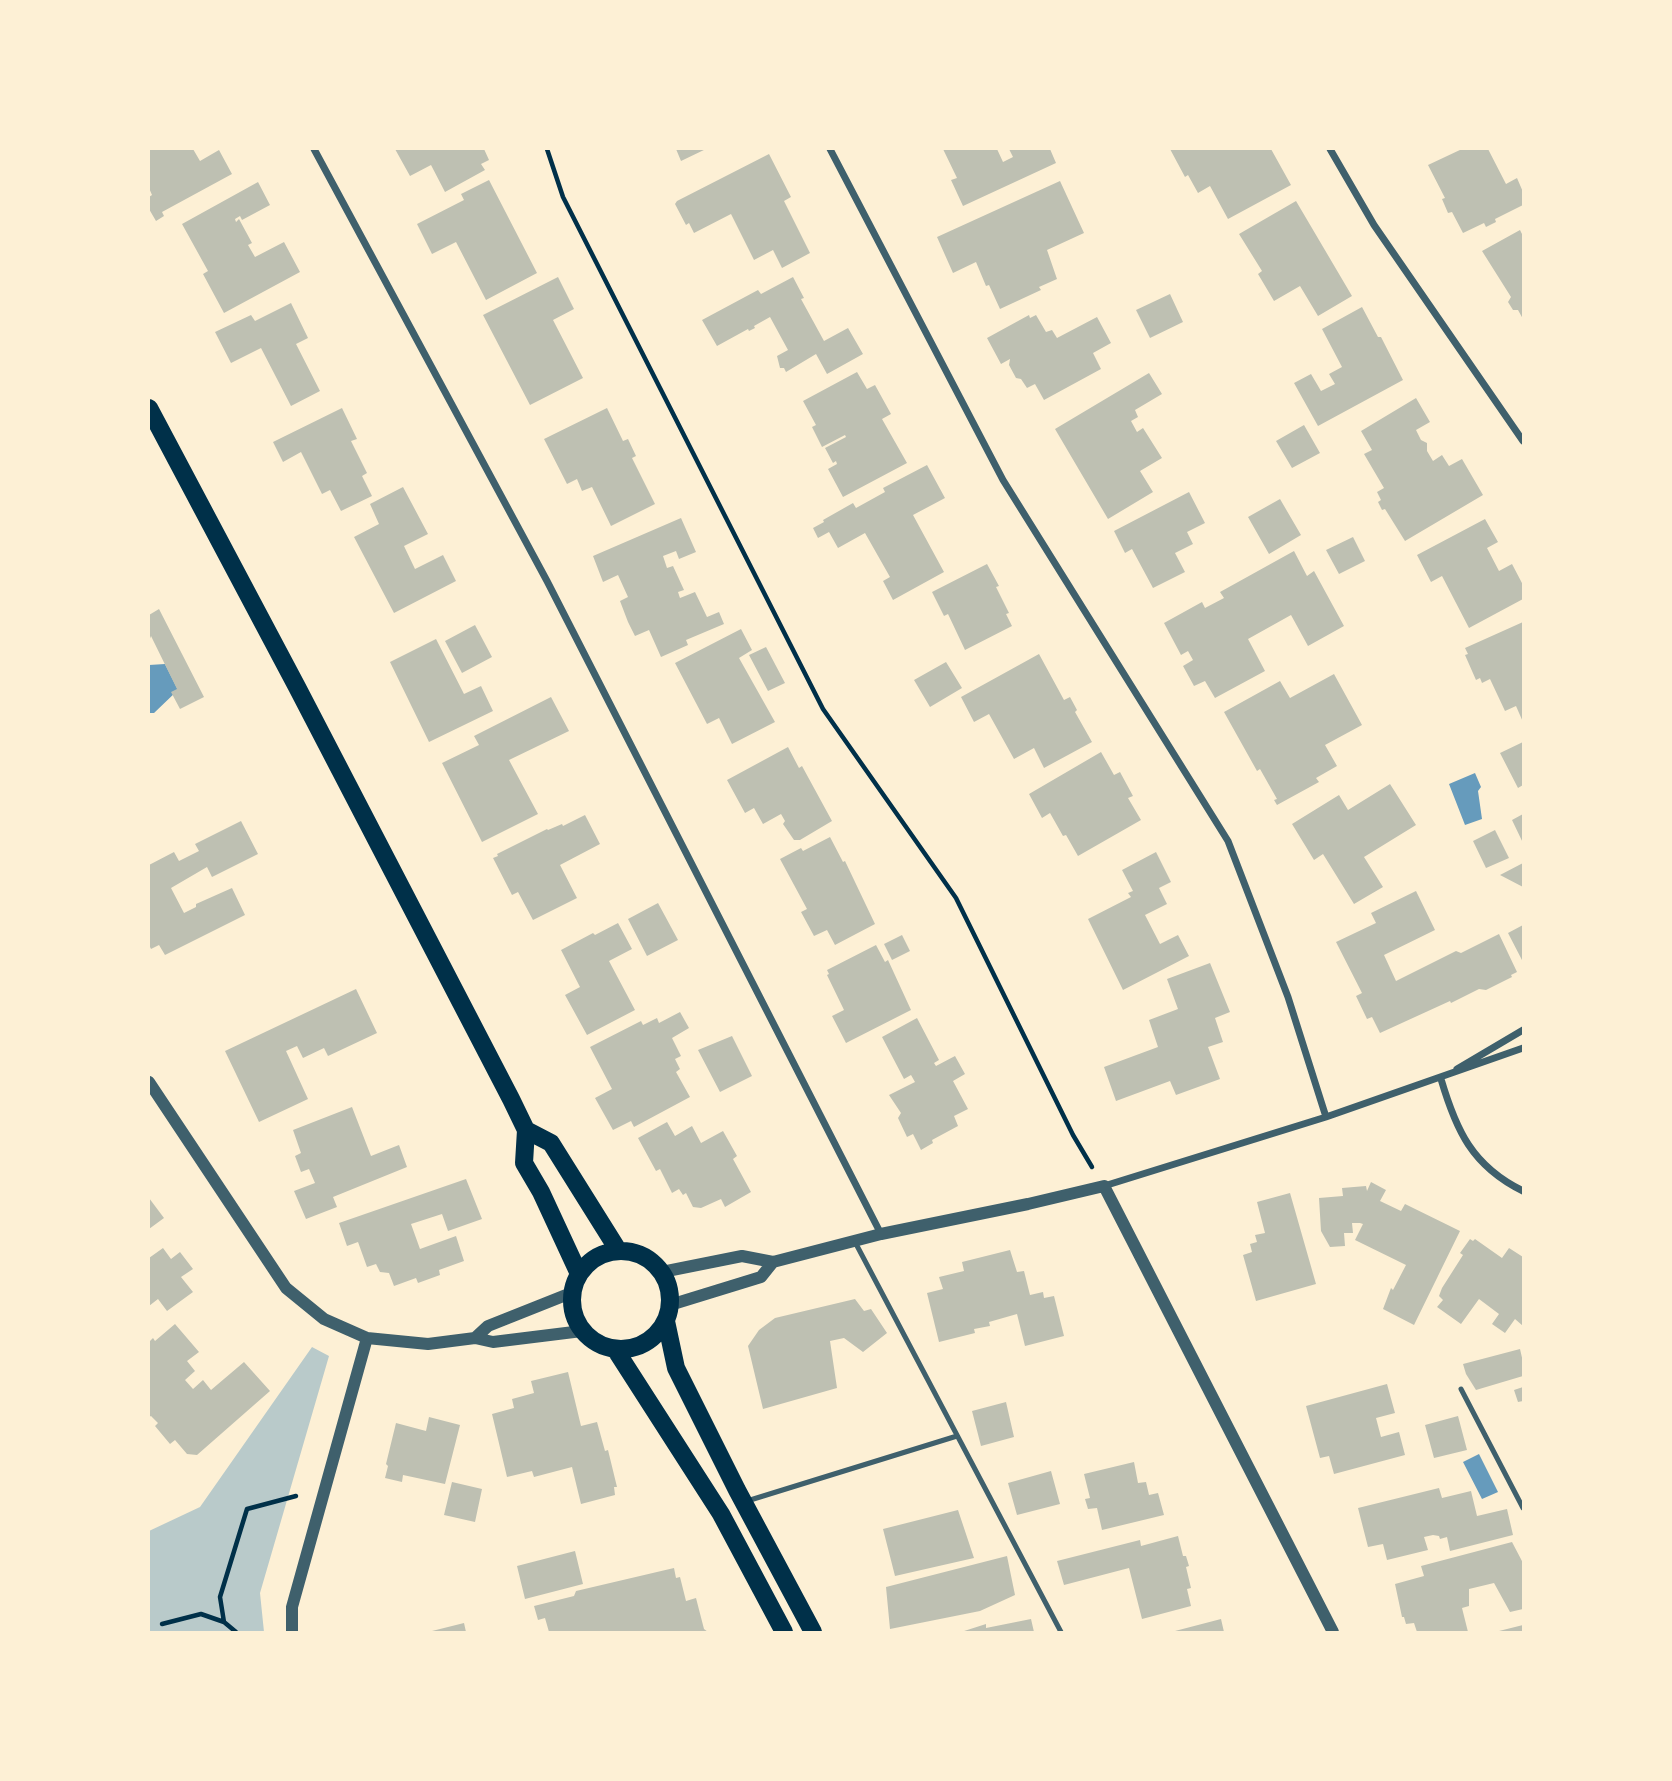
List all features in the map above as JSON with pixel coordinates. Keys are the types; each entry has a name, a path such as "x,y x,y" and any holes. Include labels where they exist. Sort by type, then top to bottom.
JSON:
{"main road":[{"path":"149,408 526,1130 524,1163 541,1192 579,1273"},
{"path":"526,1130 551,1143 618,1250"},
{"path":"668,1313 657,1333 645,1343 631,1349 615,1349 600,1345 582,1331 572,1310 571,1293 579,1273 587,1263 601,1254 618,1250 635,1252 650,1260 662,1272 669,1288 668,1313 676,1368 743,1502 813,1632"},
{"path":"615,1349 721,1514 784,1632"}],"street":[{"path":"314,149 547,581 881,1234"},
{"path":"830,149 1003,480 1228,841 1288,997 1326,1118"},
{"path":"1330,149 1374,225 1523,440"},
{"path":"1441,1079 1523,1030"},
{"path":"662,1272 742,1256 773,1262 881,1234 1104,1186 1326,1118 1523,1048"},
{"path":"1441,1079 1453,1120 1476,1157 1523,1191"},
{"path":"149,1082 286,1288 324,1319 367,1338 428,1344 475,1338 493,1342 582,1331"},
{"path":"1104,1186 1333,1632"},
{"path":"668,1313 761,1277 773,1262"},
{"path":"475,1338 488,1326 571,1293"},
{"path":"292,1632 292,1607 367,1338"}],"lane":[{"path":"854,1241 1061,1632"},
{"path":"1461,1389 1523,1508"},
{"path":"743,1502 957,1436"}],"path":[{"path":"547,149 563,197 823,709 956,898 1073,1135 1104,1186"},
{"path":"224,1622 220,1597 247,1509 296,1496"},
{"path":"162,1624 201,1614 224,1622 236,1632"}],"shaded area":[{"path":"312,1347 329,1356 260,1593 264,1632 149,1632 149,1531 200,1507"}],"water":[{"path":"165,664 178,690 154,713 149,713 149,665"},
{"path":"1475,773 1481,787 1478,791 1482,819 1465,825 1449,784"},
{"path":"1479,1454 1498,1492 1482,1499 1463,1462"}],"building":[{"path":"149,149 193,149 200,161 219,150 232,174 162,212 164,216 156,221 149,209 149,197 152,195 149,188"},
{"path":"395,149 484,149 489,160 481,164 485,170 445,192 431,165 410,176"},
{"path":"676,149 706,149 681,161"},
{"path":"943,149 997,149 1003,162 1013,157 1009,149 1050,149 1056,163 963,206 951,180 957,178"},
{"path":"1170,149 1271,149 1291,185 1228,219 1210,186 1198,193 1188,175 1185,177"},
{"path":"1462,149 1488,149 1506,184 1517,178 1523,192 1523,205 1495,219 1496,222 1486,227 1484,223 1463,233 1452,212 1448,213 1442,199 1445,198 1428,165"},
{"path":"769,154 791,197 784,201 810,253 782,268 773,250 754,260 731,214 694,233 689,223 686,225 675,204"},
{"path":"489,180 537,273 486,300 456,242 432,254 417,224 464,200 461,194"},
{"path":"1060,181 1084,233 1047,250 1057,279 1039,287 1041,290 1000,309 976,262 953,273 937,237"},
{"path":"258,182 270,205 242,220 240,216 235,219 236,222 239,219 252,243 248,245 255,257 284,242 300,272 224,313 203,274 208,271 182,224"},
{"path":"1296,201 1352,296 1318,316 1300,286 1274,301 1258,274 1262,271 1239,234"},
{"path":"1520,230 1523,236 1523,319 1518,310 1513,310 1508,302 1511,297 1482,251"},
{"path":"558,277 574,309 553,320 583,378 530,405 483,315"},
{"path":"793,277 804,298 801,299 824,341 848,328 863,354 827,374 816,354 786,372 784,368 780,368 777,356 788,350 770,317 754,326 755,328 717,346 702,320 758,290 761,294"},
{"path":"1170,294 1183,322 1150,338 1136,310"},
{"path":"291,303 308,338 296,344 320,391 291,406 261,348 231,363 215,332 251,315 255,321"},
{"path":"1362,307 1403,380 1318,426 1294,383 1311,374 1321,391 1335,384 1329,374 1342,367 1322,329"},
{"path":"1029,315 1030,318 1036,315 1046,332 1052,330 1057,338 1097,317 1111,343 1093,353 1101,369 1044,400 1035,384 1027,388 1021,379 1016,378 1009,365 1010,359 1001,364 987,338"},
{"path":"857,372 867,389 875,385 891,414 882,419 907,463 843,497 828,469 837,464 836,461 833,463 825,448 846,437 845,435 822,447 812,427 816,425 803,401"},
{"path":"1149,373 1162,394 1135,410 1138,417 1131,421 1137,432 1143,428 1162,458 1140,471 1153,492 1108,519 1055,429"},
{"path":"1416,398 1430,422 1416,430 1421,440 1427,443 1427,451 1433,461 1442,455 1449,466 1462,459 1483,495 1405,541 1378,502 1381,500 1377,492 1384,488 1364,454 1372,450 1361,431"},
{"path":"342,408 357,439 351,441 367,473 362,476 372,496 341,511 330,490 322,494 301,452 283,462 273,442"},
{"path":"607,408 623,441 628,439 636,456 632,458 655,504 611,526 592,487 582,491 577,479 567,484 544,439"},
{"path":"1304,425 1320,453 1292,468 1276,441"},
{"path":"927,465 945,498 913,515 944,572 893,600 883,581 890,577 865,533 838,548 829,532 818,538 813,528 853,503 856,508 885,492 883,488"},
{"path":"403,487 428,534 404,546 415,569 443,555 456,581 394,613 354,537 379,524 370,504"},
{"path":"1189,492 1205,523 1187,532 1193,544 1175,553 1185,572 1153,588 1132,549 1125,553 1114,531"},
{"path":"1280,499 1301,535 1269,554 1248,517"},
{"path":"681,518 696,552 679,559 676,551 663,556 667,568 673,566 684,590 678,592 680,598 695,592 707,617 719,612 724,624 686,640 688,645 661,657 649,630 635,636 620,601 628,597 618,575 603,582 593,556"},
{"path":"1485,519 1498,542 1487,548 1499,571 1512,564 1523,585 1523,599 1469,628 1442,576 1431,582 1417,555"},
{"path":"1353,537 1365,561 1339,574 1326,550"},
{"path":"1294,551 1307,576 1314,571 1344,626 1308,646 1291,615 1248,639 1265,671 1215,698 1205,681 1194,686 1183,666 1193,660 1188,651 1181,655 1164,623 1202,602 1205,608 1224,598 1220,592"},
{"path":"987,564 999,586 996,587 1009,613 1006,614 1012,626 965,650 948,614 944,616 932,592"},
{"path":"159,609 204,697 180,709 171,692 177,689 151,636 149,641 149,615"},
{"path":"1523,622 1523,722 1516,706 1505,711 1490,679 1482,683 1480,678 1476,680 1465,655 1468,654 1465,648"},
{"path":"475,625 492,657 462,673 445,641"},
{"path":"741,629 752,650 739,658 775,722 732,744 719,718 707,724 675,663"},
{"path":"436,639 464,694 481,686 493,711 429,742 390,662"},
{"path":"766,647 785,683 768,691 749,655"},
{"path":"1039,654 1064,700 1070,697 1092,742 1044,768 1034,748 1014,759 989,714 974,722 961,697"},
{"path":"946,662 962,688 930,707 914,680"},
{"path":"1334,674 1362,725 1325,745 1337,766 1316,778 1319,782 1277,805 1274,800 1277,799 1260,769 1257,771 1224,712 1280,681 1290,698"},
{"path":"551,697 569,731 509,760 538,814 482,842 442,763 479,745 474,736"},
{"path":"1523,742 1523,785 1518,788 1500,753"},
{"path":"788,747 799,768 802,766 832,821 800,840 794,840 783,824 785,821 781,814 763,824 754,808 745,813 727,780"},
{"path":"1101,752 1114,775 1120,772 1133,796 1128,798 1141,820 1078,856 1050,813 1042,818 1029,794"},
{"path":"1390,784 1416,825 1364,857 1383,887 1354,904 1323,854 1314,860 1292,824 1339,795 1348,810"},
{"path":"1523,814 1523,843 1512,820"},
{"path":"585,815 600,844 560,865 577,898 533,920 518,892 512,895 493,858 547,829 562,824 563,826"},
{"path":"241,821 258,854 212,877 207,867 171,888 184,913 196,907 196,904 232,888 245,915 165,955 159,945 151,949 149,865 174,852 179,861 199,851 195,844"},
{"path":"1495,830 1509,858 1486,868 1473,841"},
{"path":"830,837 843,862 845,861 875,924 835,945 827,930 814,936 801,912 807,909 780,859"},
{"path":"1156,852 1171,882 1159,888 1167,904 1145,915 1160,944 1178,935 1189,956 1123,990 1088,919 1131,897 1128,893 1133,891 1122,870"},
{"path":"1523,863 1523,887 1500,875"},
{"path":"1416,891 1435,930 1384,955 1396,981 1456,951 1461,953 1499,934 1517,972 1486,990 1479,989 1380,1033 1372,1017 1367,1019 1356,996 1362,993 1336,942 1376,923 1371,913"},
{"path":"658,903 678,940 647,956 628,919"},
{"path":"618,923 632,949 609,961 635,1010 587,1035 565,995 580,987 561,950"},
{"path":"1523,925 1523,962 1508,933"},
{"path":"902,935 910,951 892,960 884,944"},
{"path":"876,945 885,962 888,960 911,1010 846,1043 832,1016 844,1010 827,970"},
{"path":"1210,963 1230,1012 1215,1018 1223,1042 1208,1047 1220,1079 1176,1095 1170,1081 1116,1101 1104,1067 1158,1047 1149,1020 1178,1009 1167,979"},
{"path":"356,989 377,1033 328,1056 324,1048 303,1058 297,1046 286,1051 308,1099 259,1122 225,1051"},
{"path":"680,1012 689,1028 672,1038 681,1056 675,1059 680,1069 676,1072 690,1097 634,1127 631,1121 613,1130 595,1098 612,1089 590,1047 641,1021 643,1025 657,1018 659,1023"},
{"path":"917,1018 939,1060 934,1063 936,1066 955,1056 965,1074 953,1081 968,1109 954,1116 958,1126 932,1140 933,1143 921,1150 913,1134 907,1137 898,1118 901,1113 889,1095 915,1082 911,1075 904,1079 882,1037"},
{"path":"732,1036 752,1076 720,1092 698,1050"},
{"path":"352,1107 371,1156 399,1145 407,1167 333,1197 337,1207 306,1219 294,1191 315,1183 309,1169 301,1172 295,1156 301,1153 293,1130"},
{"path":"667,1122 675,1136 692,1126 701,1143 723,1131 737,1156 733,1159 751,1192 725,1207 721,1199 701,1208 693,1207 686,1193 683,1195 679,1189 672,1193 660,1169 656,1171 638,1138"},
{"path":"466,1179 482,1219 448,1231 442,1214 411,1224 420,1249 456,1236 464,1261 439,1270 440,1275 418,1283 416,1278 394,1286 389,1273 380,1272 376,1264 367,1267 358,1242 347,1246 339,1223"},
{"path":"1371,1182 1386,1190 1380,1201 1401,1211 1405,1204 1460,1231 1414,1325 1383,1309 1391,1288 1393,1290 1406,1265 1355,1240 1363,1224 1352,1223 1353,1233 1344,1233 1345,1246 1330,1247 1321,1231 1319,1198 1343,1196 1342,1188 1366,1186 1367,1191"},
{"path":"1290,1193 1316,1284 1256,1301 1243,1255 1252,1252 1250,1244 1257,1242 1255,1235 1265,1233 1257,1202"},
{"path":"149,1198 164,1218 149,1229"},
{"path":"1470,1239 1475,1239 1502,1258 1509,1248 1523,1257 1523,1326 1515,1319 1505,1333 1492,1324 1499,1314 1479,1299 1461,1324 1437,1307 1443,1300 1439,1296 1442,1288"},
{"path":"163,1248 171,1259 180,1252 193,1269 181,1277 193,1292 167,1311 158,1299 149,1306 149,1258"},
{"path":"1010,1250 1017,1272 1024,1271 1030,1295 1043,1292 1044,1298 1054,1296 1064,1336 1025,1346 1017,1314 989,1322 990,1326 974,1329 975,1333 939,1342 927,1293 943,1289 939,1277 964,1271 962,1262"},
{"path":"855,1299 864,1311 871,1309 887,1333 863,1352 844,1338 830,1341 837,1388 763,1409 748,1346 759,1330 775,1318"},
{"path":"175,1324 199,1352 187,1361 195,1371 185,1380 193,1389 203,1380 211,1390 244,1362 270,1391 197,1455 187,1454 175,1440 170,1444 155,1426 158,1423 149,1417 149,1342 153,1338 155,1341"},
{"path":"1520,1349 1523,1376 1476,1390 1463,1364"},
{"path":"568,1372 581,1426 597,1422 605,1451 608,1450 617,1487 614,1487 615,1495 581,1504 572,1467 534,1477 532,1471 507,1477 492,1414 514,1408 512,1399 534,1393 531,1381"},
{"path":"1387,1384 1395,1413 1376,1418 1381,1437 1399,1432 1405,1455 1334,1474 1329,1456 1320,1458 1306,1406"},
{"path":"1523,1387 1523,1401 1518,1402 1514,1390"},
{"path":"1006,1402 1014,1437 981,1446 972,1411"},
{"path":"1458,1416 1467,1450 1434,1458 1425,1425"},
{"path":"429,1417 460,1425 445,1484 403,1475 402,1482 385,1478 396,1423 426,1431"},
{"path":"1134,1462 1138,1483 1146,1482 1149,1495 1158,1493 1164,1515 1102,1530 1097,1508 1088,1509 1085,1499 1090,1498 1084,1474"},
{"path":"1051,1471 1060,1504 1017,1515 1008,1483"},
{"path":"452,1482 482,1489 475,1522 444,1515"},
{"path":"1439,1488 1442,1498 1471,1491 1477,1516 1507,1509 1513,1535 1450,1551 1447,1537 1440,1539 1439,1536 1433,1535 1424,1537 1428,1550 1387,1560 1383,1544 1368,1547 1358,1508"},
{"path":"958,1510 974,1558 895,1576 883,1529"},
{"path":"1178,1536 1183,1556 1186,1556 1189,1566 1186,1567 1191,1588 1187,1589 1191,1606 1142,1619 1129,1568 1064,1585 1057,1561 1140,1540 1141,1546"},
{"path":"1512,1542 1523,1563 1523,1609 1510,1612 1494,1583 1469,1589 1469,1606 1462,1608 1468,1632 1417,1632 1414,1623 1406,1624 1395,1584 1424,1576 1421,1566"},
{"path":"575,1551 583,1584 525,1599 517,1566"},
{"path":"1007,1556 1015,1595 980,1611 890,1629 886,1587"},
{"path":"674,1568 676,1578 680,1577 686,1601 696,1598 704,1629 708,1632 549,1632 545,1618 538,1620 534,1606 574,1596 576,1591"},
{"path":"1031,1619 1034,1632 961,1632 986,1624 986,1628"},
{"path":"1221,1619 1224,1632 1175,1632 1175,1631"},
{"path":"464,1623 466,1632 432,1632 432,1631"},
{"path":"1523,1625 1523,1632 1499,1632 1499,1631"}]}
